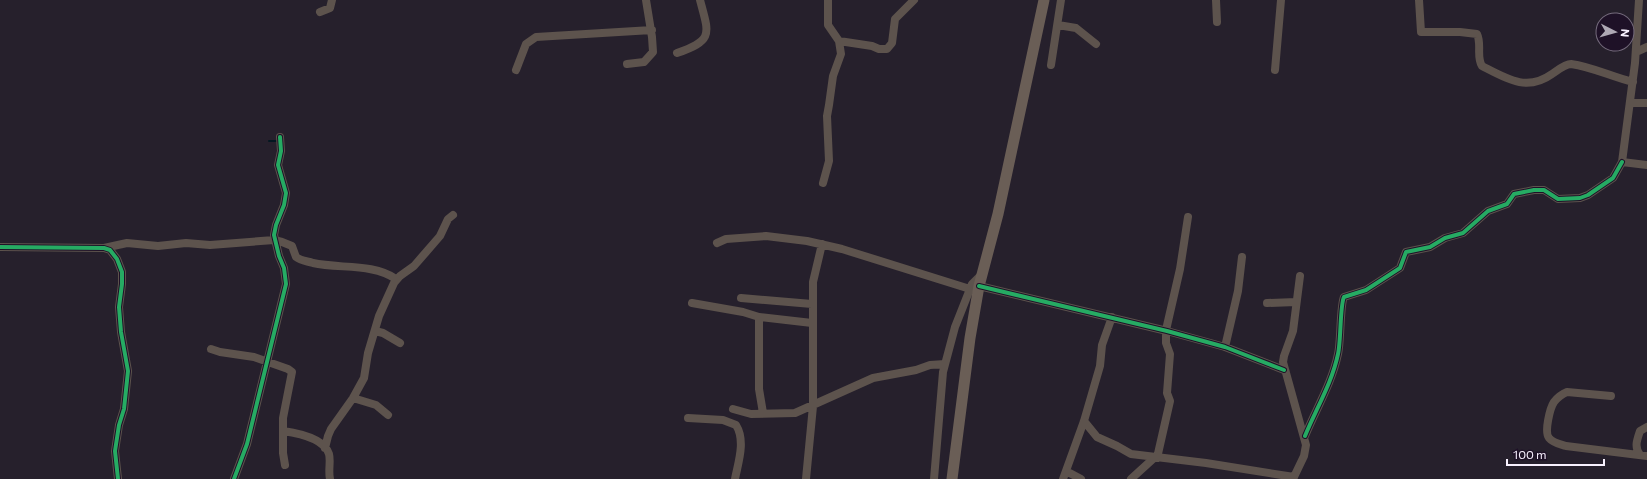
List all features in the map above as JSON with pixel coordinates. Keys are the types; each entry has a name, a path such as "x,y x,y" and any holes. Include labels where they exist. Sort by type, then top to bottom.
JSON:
{"main road":[{"path":"952,479 977,283 998,214 1044,0"}],"street":[{"path":"320,12 330,8 332,0"},
{"path":"627,64 644,62 651,56 653,47 652,30 646,0"},
{"path":"677,53 696,45 705,38 707,28 700,0"},
{"path":"824,183 829,161 829,105 833,76 841,54 839,41 828,25 828,0"},
{"path":"839,41 872,46 879,49 888,49 892,43 895,19 914,0"},
{"path":"1051,65 1061,0"},
{"path":"1216,0 1217,22"},
{"path":"1275,70 1281,0"},
{"path":"1419,0 1421,32 1460,32 1477,34 1479,62 1482,66 1520,84 1534,84 1543,81 1570,64 1603,71 1617,78 1633,82"},
{"path":"1305,436 1316,408 1333,375 1342,328 1342,304 1344,297 1366,290 1400,268 1406,252 1430,247 1445,238 1463,233 1488,211 1507,204 1514,194 1534,190 1544,190 1558,199 1580,198 1588,196 1613,178 1622,162 1633,82 1639,0"},
{"path":"1058,25 1076,28 1096,44"},
{"path":"516,70 526,44 536,37 652,30"},
{"path":"1636,52 1647,47"},
{"path":"1630,103 1647,103"},
{"path":"234,479 247,444 255,405 286,284 284,268 274,240 276,225 284,205 286,193 278,165 281,151 280,141"},
{"path":"1622,162 1647,165"},
{"path":"325,448 331,429 353,398 366,371 368,353 382,306 396,279 414,266 440,236 448,219 453,215"},
{"path":"1131,479 1155,458 1170,401 1167,393 1170,354 1166,330 1180,269 1188,217"},
{"path":"717,243 726,239 766,236 822,244 1166,330 1225,347 1284,370"},
{"path":"0,247 104,248 127,243 158,246 186,243 210,245 274,240 292,246 296,257 302,260 329,266 369,270 391,276 396,279"},
{"path":"806,479 813,406 813,282 822,244"},
{"path":"104,248 114,254 122,272 119,307 121,332 128,371 124,409 119,425 115,451 118,479"},
{"path":"1225,347 1238,291 1242,257"},
{"path":"1084,421 1097,437 1103,441 1118,446 1130,454 1214,464 1293,478 1304,456 1306,445 1305,436 1284,370 1284,356 1293,331 1300,276"},
{"path":"934,479 939,410 945,364 955,327 977,283"},
{"path":"742,298 812,304"},
{"path":"1267,303 1296,302"},
{"path":"692,303 743,312 759,318 812,323"},
{"path":"1081,479 1065,475 1084,421 1100,366 1102,345 1112,317"},
{"path":"759,318 760,389 763,413"},
{"path":"375,331 383,333 400,343"},
{"path":"212,349 220,352 244,354 288,369 292,372 284,404 283,459 285,465"},
{"path":"733,409 751,414 795,414 873,378 930,365 945,364"},
{"path":"1611,396 1567,392 1554,403 1546,433 1554,442 1566,446 1643,456"},
{"path":"353,398 376,405 388,414"},
{"path":"688,418 723,420 736,425 740,434 740,446 734,479"},
{"path":"1643,456 1637,452 1636,445 1640,431 1647,427"},
{"path":"283,431 310,438 325,448 330,459 330,479"}],"waterway":[{"path":"269,141 278,141"}],"cycle path":[{"path":"234,479 247,444 286,284 284,268 279,256 274,235 276,225 284,205 286,193 278,165 281,151 280,137"},
{"path":"1305,436 1328,386 1335,365 1339,348 1344,297 1366,290 1400,268 1406,252 1430,247 1445,238 1463,233 1488,211 1507,204 1514,194 1534,190 1544,190 1558,199 1580,198 1588,195 1613,178 1622,162"},
{"path":"0,247 104,248 110,250 117,259 122,272 119,307 121,332 128,371 124,409 119,425 115,451 118,479"},
{"path":"979,286 1167,331 1225,347 1284,370"}]}
